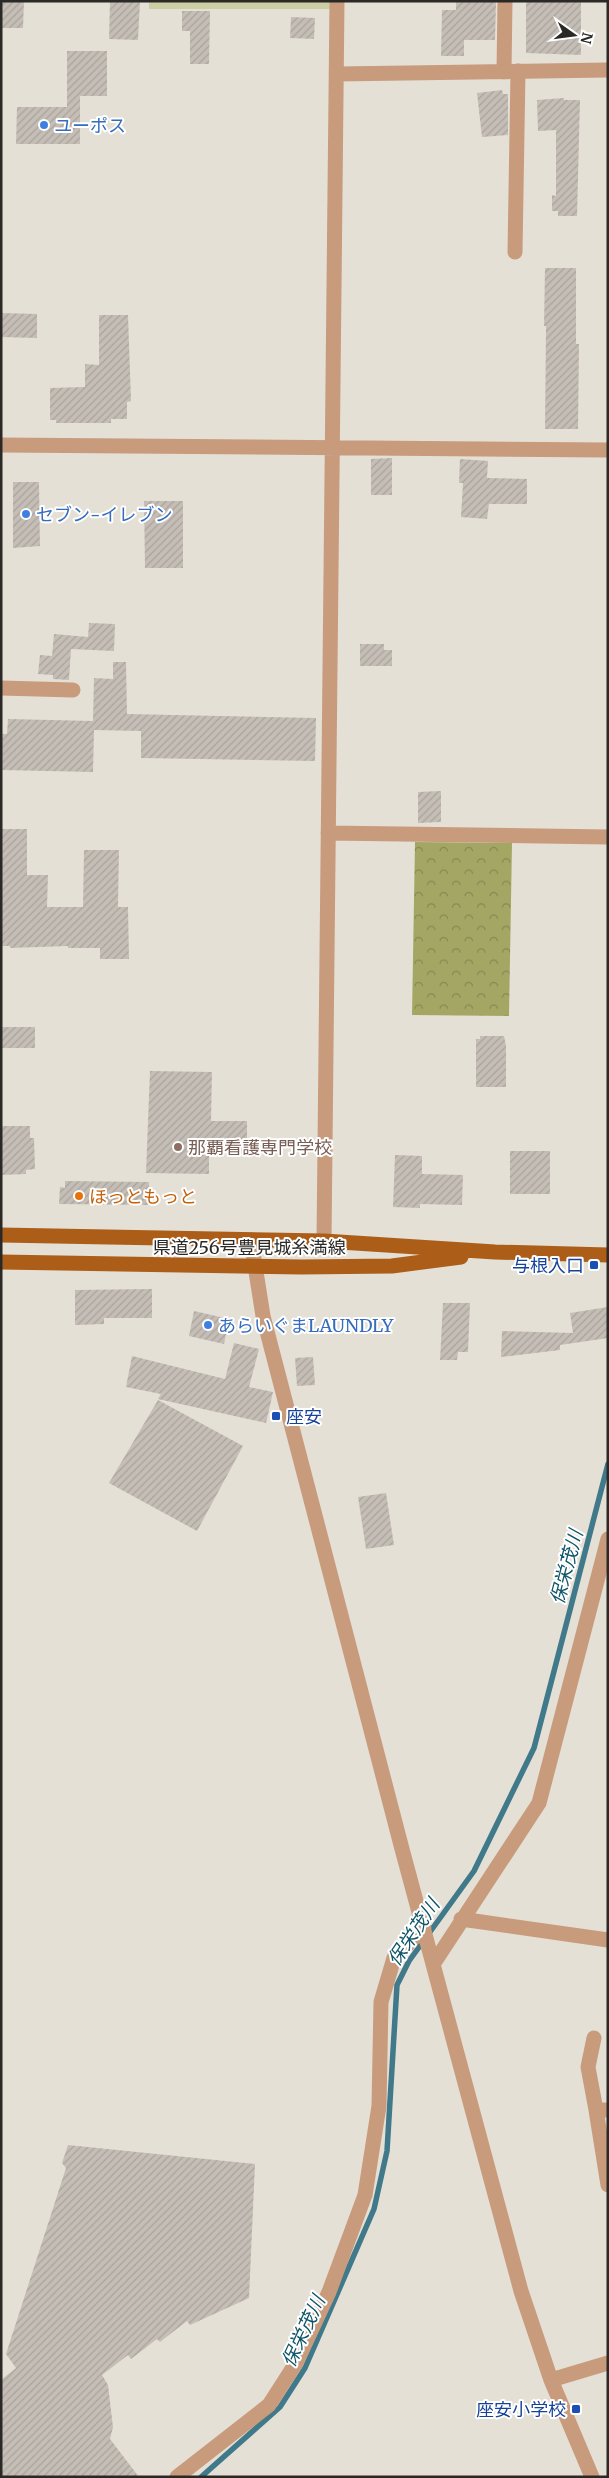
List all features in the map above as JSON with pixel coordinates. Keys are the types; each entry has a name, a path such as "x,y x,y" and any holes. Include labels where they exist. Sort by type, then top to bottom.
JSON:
{"main road":[{"name":"県道256号豊見城糸満線","path":"1,1235 324,1241 495,1252 608,1254"},
{"name":"県道256号豊見城糸満線","path":"1,1262 255,1267 392,1266 495,1252"}],"street":[{"path":"324,1241 337,1"},
{"path":"505,1 511,72 514,252"},
{"path":"337,74 608,70"},
{"path":"1,445 608,450"},
{"path":"1,688 73,690"},
{"path":"328,833 608,837"},
{"path":"251,1240 266,1325 424,1930 521,2291 551,2380 592,2477"},
{"path":"432,1957 461,1918 539,1803 608,1539"},
{"path":"461,1918 608,1940"},
{"path":"177,2477 268,2405 296,2363 329,2292 366,2195 379,2106 381,2002 394,1958 424,1930"},
{"path":"594,2038 588,2067 602,2110 608,2184"},
{"path":"551,2380 608,2363"}],"green space":[{"path":"149,1 330,1 330,9 149,9"},
{"path":"415,842 512,843 509,1016 412,1015"}],"building":[{"path":"1,1 24,1 23,28 1,28"},
{"path":"110,1 140,1 138,40 109,39"},
{"path":"456,1 496,1 495,40 464,40 464,56 441,56 442,10 456,10"},
{"path":"526,1 581,1 581,55 526,53"},
{"path":"182,11 210,11 209,64 190,64 190,31 182,31"},
{"path":"291,17 315,18 314,39 290,38"},
{"path":"67,51 107,51 107,96 80,96 80,144 16,144 17,107 67,107"},
{"path":"502,90 503,94 508,94 508,135 482,137 477,93"},
{"path":"564,98 564,100 580,100 577,216 558,216 558,211 552,211 552,195 556,196 556,130 538,131 537,100"},
{"path":"545,268 576,268 576,344 579,344 578,429 545,429"},
{"path":"1,313 37,314 37,338 1,337"},
{"path":"99,315 128,315 131,401 127,402 127,419 111,419 111,423 56,423 56,420 50,420 50,388 85,387 85,364 99,365"},
{"path":"392,458 392,495 371,495 371,459"},
{"path":"460,459 488,461 487,478 527,479 527,504 489,504 487,519 461,517 463,483 459,483"},
{"name":"セブン-イレブン","path":"13,482 39,482 40,546 13,548"},
{"path":"144,501 183,501 183,568 145,568"},
{"path":"89,623 115,624 114,651 71,649 69,680 53,679 53,675 38,674 40,655 52,656 54,634 88,637"},
{"path":"360,644 384,644 384,650 392,650 392,666 360,666"},
{"path":"113,662 126,662 127,714 316,718 315,761 141,758 141,731 94,730 93,772 1,770 1,734 7,734 8,719 93,721 94,678 113,679"},
{"path":"441,791 441,822 418,823 418,792"},
{"path":"1,829 27,829 27,875 48,875 47,907 83,907 84,850 119,850 118,907 128,907 129,959 100,959 100,948 68,948 68,946 10,948 10,946 1,946"},
{"path":"1,1027 35,1027 35,1048 1,1048"},
{"path":"480,1036 504,1036 506,1046 506,1087 476,1087 476,1039 480,1039"},
{"name":"那覇看護専門学校","path":"150,1071 212,1072 211,1121 247,1121 247,1153 209,1152 209,1174 146,1173"},
{"path":"1,1126 30,1126 30,1138 34,1138 35,1169 26,1170 26,1174 1,1175"},
{"path":"510,1151 550,1151 550,1194 510,1194"},
{"path":"395,1155 422,1156 422,1174 463,1175 462,1205 420,1204 420,1208 393,1207"},
{"path":"65,1181 149,1182 148,1205 59,1204 60,1187 65,1188"},
{"path":"152,1289 152,1318 104,1318 104,1324 75,1325 75,1290"},
{"path":"443,1303 470,1303 468,1352 458,1352 457,1360 440,1360"},
{"path":"608,1307 608,1338 560,1345 560,1350 501,1357 502,1331 573,1333 570,1313"},
{"path":"194,1311 229,1319 224,1344 189,1336"},
{"path":"234,1343 259,1349 249,1387 273,1392 266,1423 158,1399 161,1394 126,1387 132,1356 225,1379"},
{"path":"313,1357 315,1385 297,1386 295,1358"},
{"path":"158,1400 243,1446 197,1531 109,1483"},
{"path":"386,1493 394,1545 366,1549 358,1497"},
{"path":"68,2145 255,2164 249,2298 190,2325 187,2321 160,2342 157,2339 131,2359 128,2355 102,2375 108,2385 113,2427 110,2439 139,2477 1,2477 1,2380 16,2368 6,2354 66,2168 62,2163"}],"waterway":[{"name":"保栄茂川","path":"201,2477 280,2407 305,2368 374,2209 387,2151 397,1985 409,1961 474,1871 534,1748 608,1464"}],"place":[{"name":"ユーポス","path":"44,125"},
{"name":"セブン-イレブン","path":"26,514"},
{"name":"那覇看護専門学校","path":"178,1147"},
{"name":"ほっともっと","path":"79,1196"},
{"name":"与根入口","path":"594,1265"},
{"name":"あらいぐまLAUNDLY","path":"208,1325"},
{"name":"座安","path":"276,1416"},
{"name":"座安小学校","path":"576,2409"}]}
